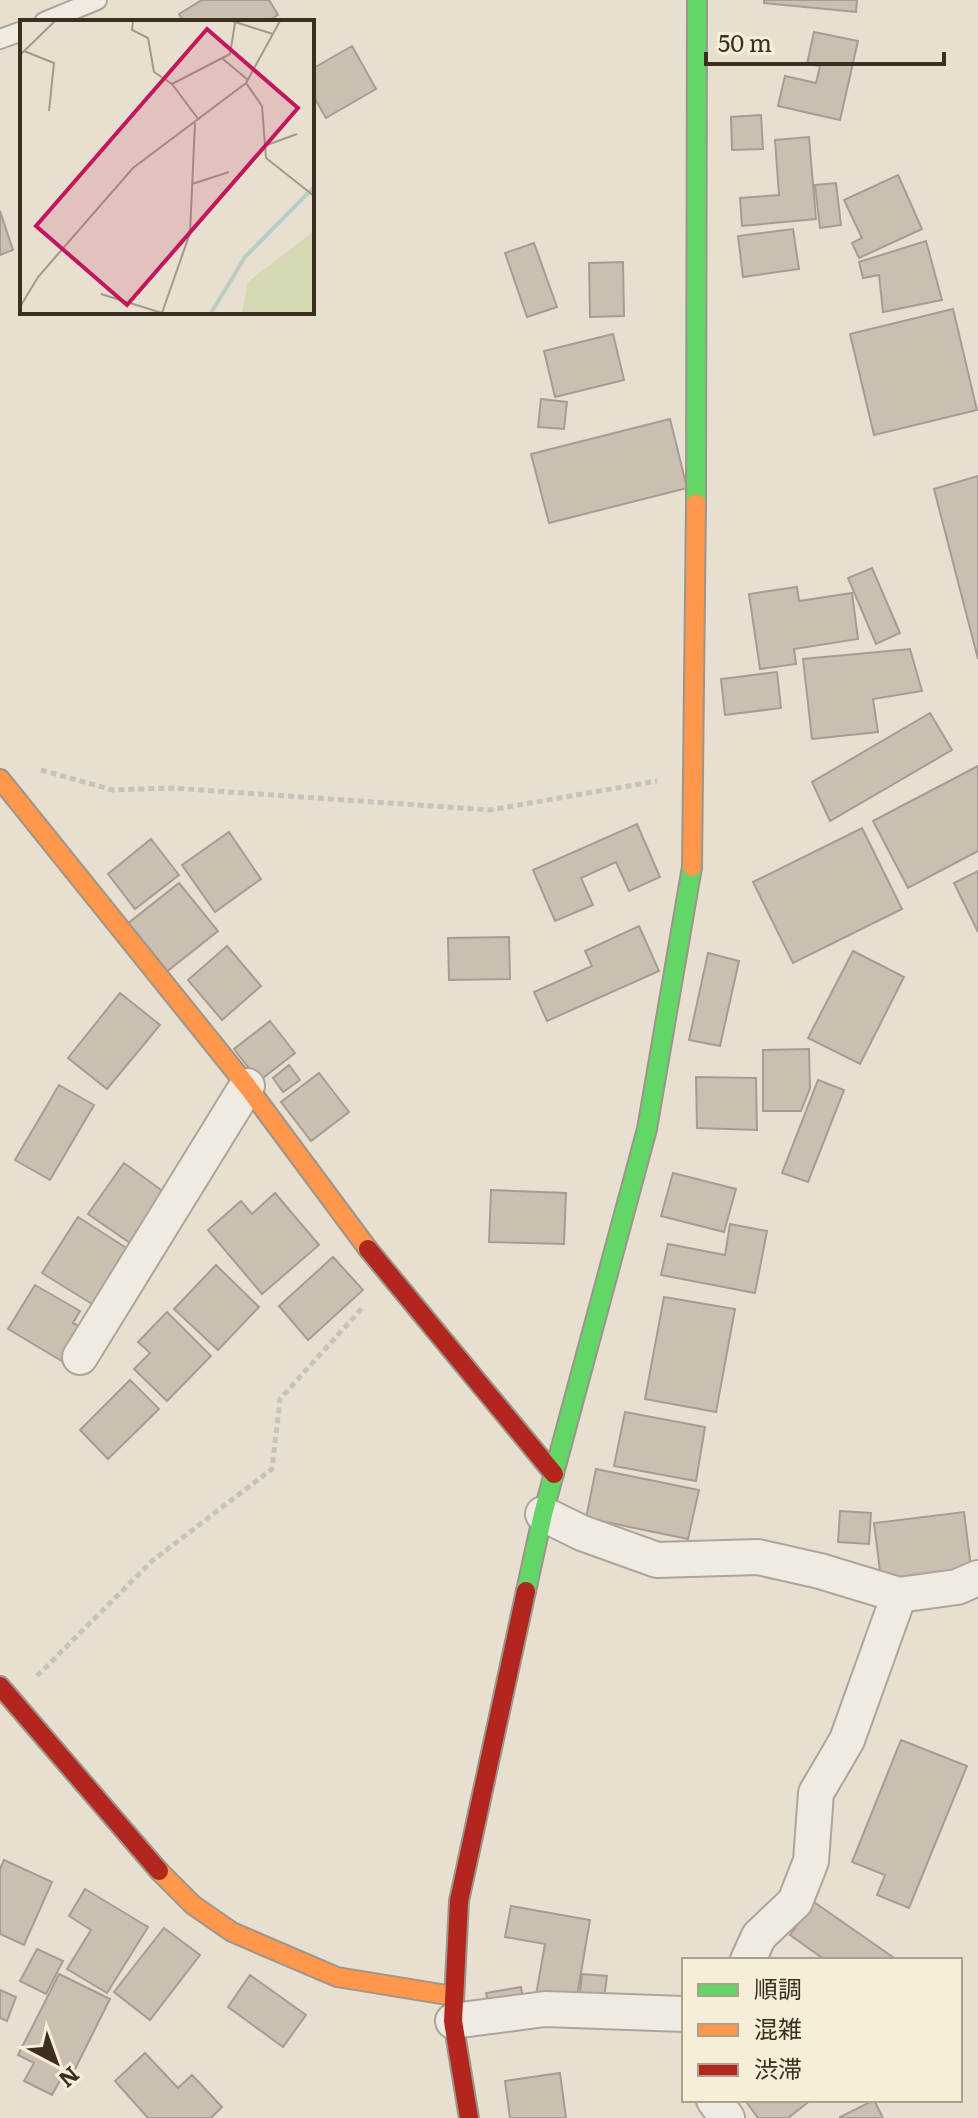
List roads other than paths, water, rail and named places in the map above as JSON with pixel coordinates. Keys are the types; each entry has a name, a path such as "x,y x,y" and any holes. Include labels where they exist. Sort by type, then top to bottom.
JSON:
{"street":[{"path":"469,2118 453,2008 459,1901 543,1514 647,1129 692,876 697,0"},
{"path":"0,779 247,1086 389,1278 554,1474"},
{"path":"80,1357 247,1086"},
{"path":"543,1514 582,1533 657,1560 758,1557 820,1571 899,1595 957,1587 978,1578"},
{"path":"749,1958 759,1936 795,1902 811,1861 816,1793 847,1740 899,1595"},
{"path":"4,1700 157,1869 193,1905 232,1932 337,1977 453,2008 682,2014"}],"lane":[{"path":"49,20 97,0"},
{"path":"0,39 20,32"}]}
